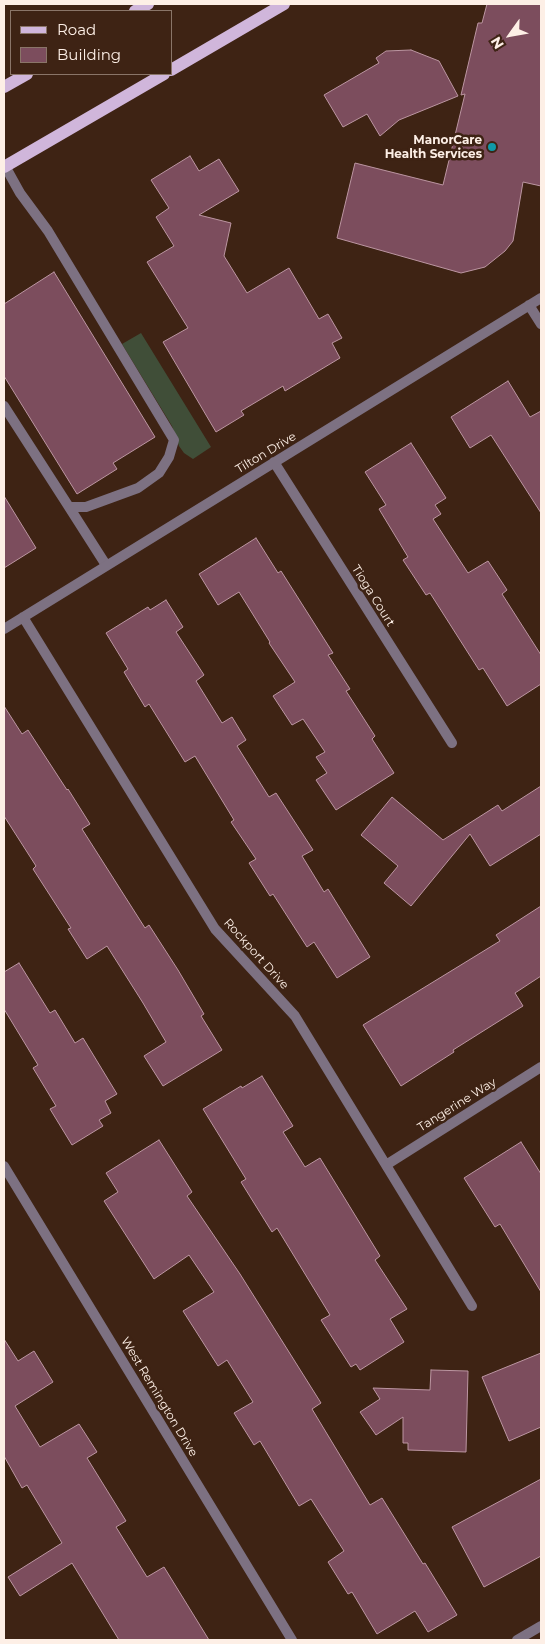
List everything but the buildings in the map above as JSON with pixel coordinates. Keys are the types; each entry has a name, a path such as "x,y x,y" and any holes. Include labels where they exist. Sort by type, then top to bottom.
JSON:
{"main road":[{"path":"137,10 148,4"},
{"path":"172,69 284,4"},
{"path":"4,87 25,75"},
{"path":"5,167 162,75"}],"street":[{"path":"5,167 20,194 48,231 174,440 169,457 159,473 138,488 86,507 69,507"},
{"name":"Tilton Drive","path":"4,629 541,298"},
{"path":"529,305 541,324"},
{"path":"4,406 106,566"},
{"name":"Tioga Court","path":"274,462 452,743"},
{"name":"Rockport Drive","path":"22,618 215,929 295,1016 472,1306"},
{"name":"Tangerine Way","path":"386,1165 541,1067"},
{"name":"West Remington Drive","path":"4,1166 292,1640"},
{"path":"517,1640 541,1626"}],"green space":[{"path":"141,333 211,447 193,459 184,453 179,446 172,426 122,344"}],"place":[{"name":"ManorCare Health Services","path":"492,147"}]}
